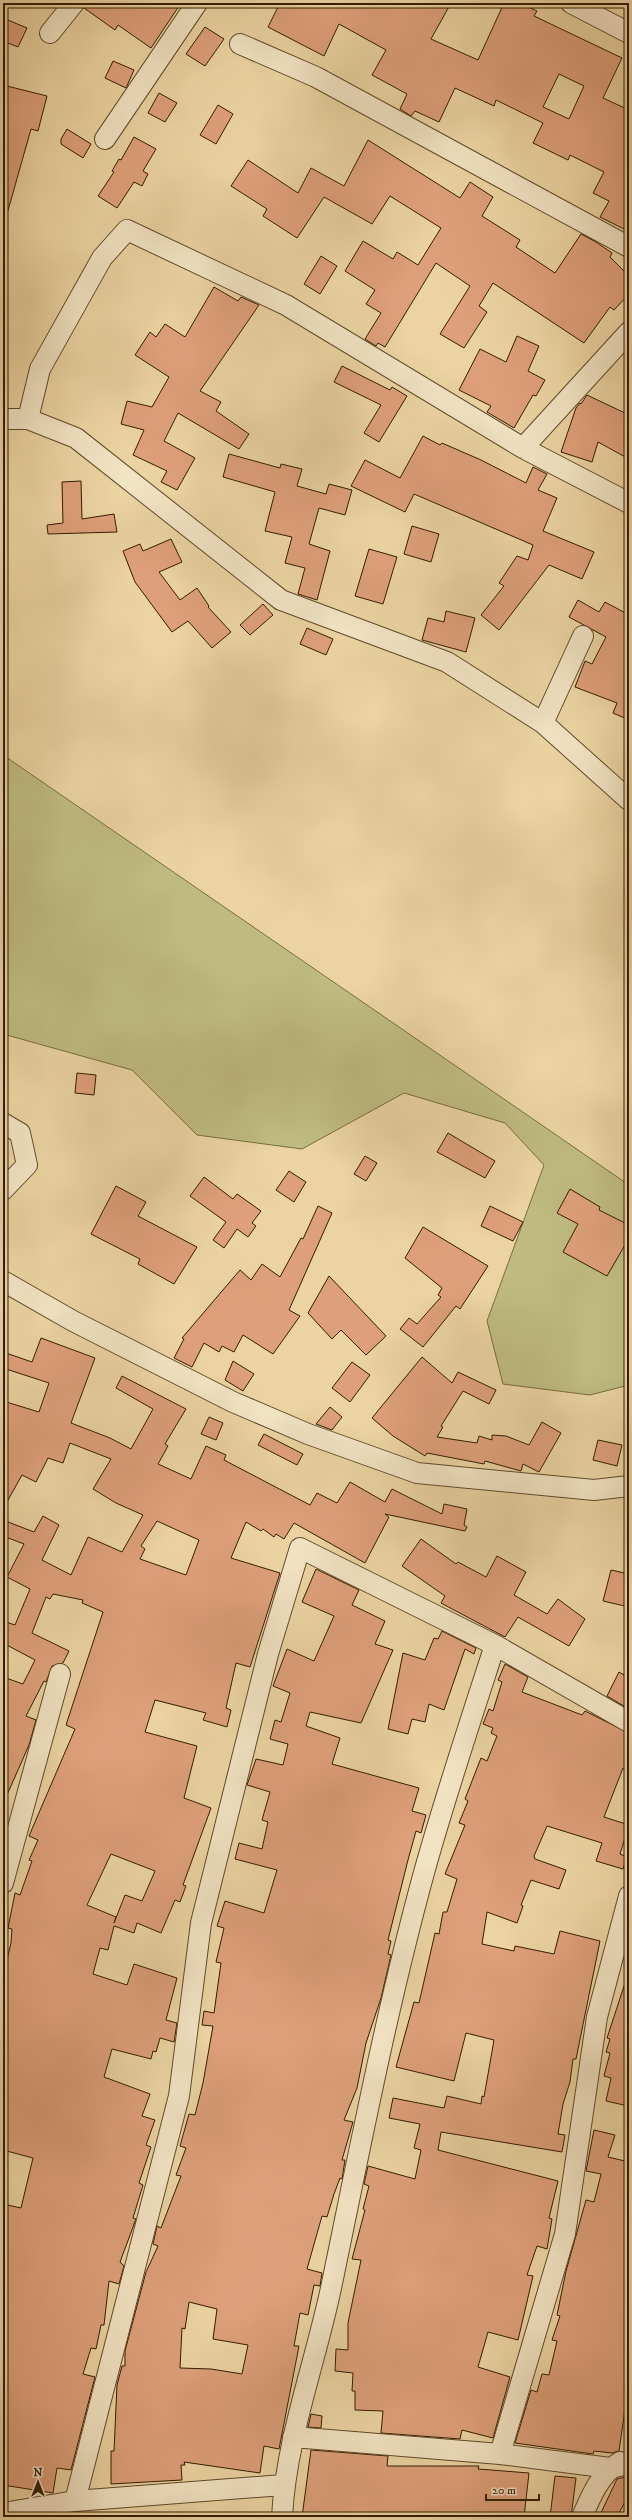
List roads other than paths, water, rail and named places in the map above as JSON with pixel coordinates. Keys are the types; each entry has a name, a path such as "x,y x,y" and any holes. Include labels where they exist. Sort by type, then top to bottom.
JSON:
{"street":[{"path":"50,33 74,3"},
{"path":"105,139 197,3"},
{"path":"571,3 629,33"},
{"path":"240,44 316,77 629,247"},
{"path":"28,419 40,369 102,258 127,230 286,305 522,448 629,502"},
{"path":"522,448 629,332"},
{"path":"3,419 28,419 76,438 281,600 447,662 543,723 629,800"},
{"path":"543,723 584,636"},
{"path":"3,1123 20,1133 27,1165 3,1190"},
{"path":"3,1281 73,1321 233,1402 308,1434 417,1473 594,1490 629,1486"},
{"path":"75,2501 179,2096 201,1923 206,1901 264,1669 300,1548 495,1645 629,1722"},
{"path":"282,2517 283,2485 293,2437 330,2292 376,2073 425,1869 495,1645"},
{"path":"3,1884 60,1674"},
{"path":"500,2454 565,2234 597,2017 629,1896"},
{"path":"293,2437 500,2454 610,2468 629,2464"},
{"path":"582,2517 596,2486 610,2468 629,2456"},
{"path":"3,2513 75,2501 283,2485"}]}
